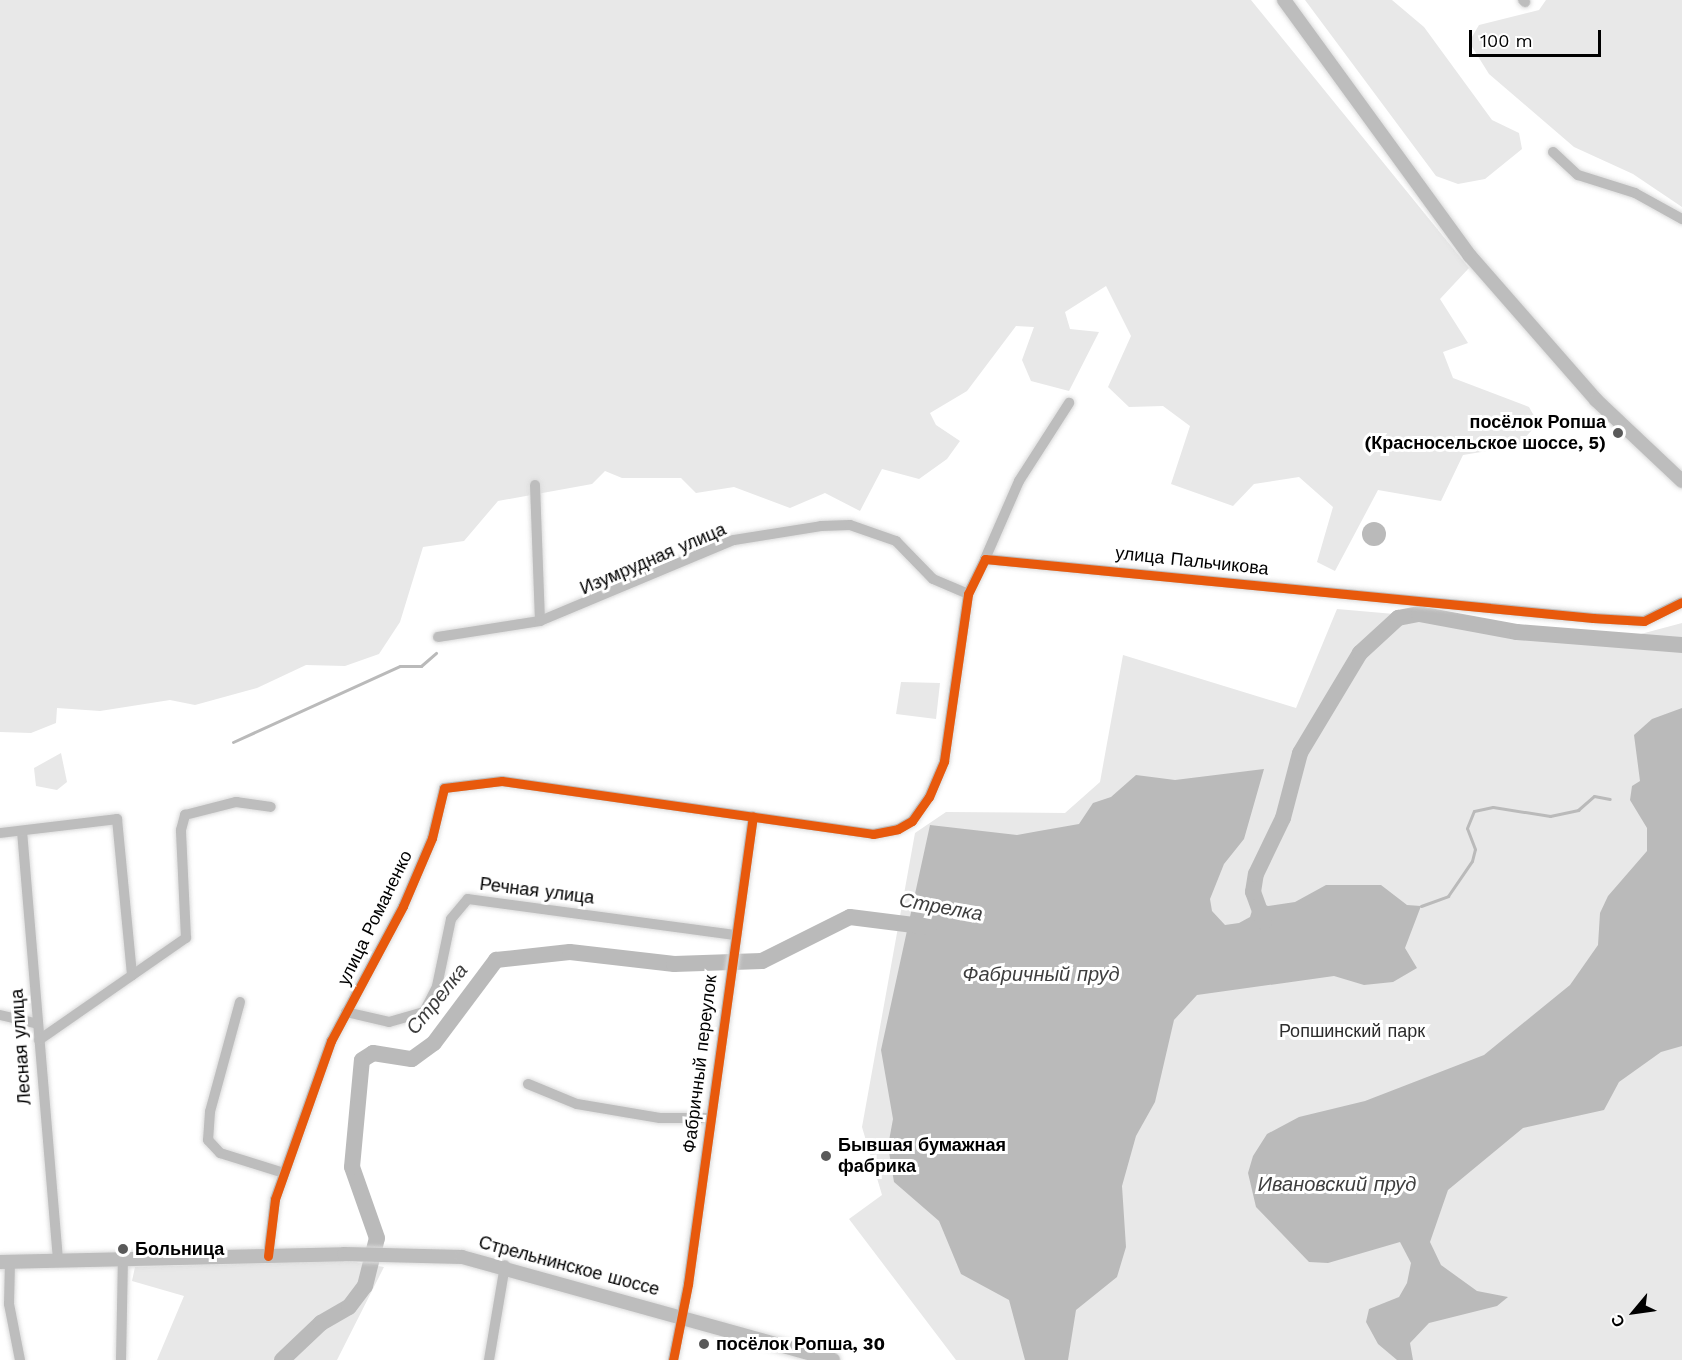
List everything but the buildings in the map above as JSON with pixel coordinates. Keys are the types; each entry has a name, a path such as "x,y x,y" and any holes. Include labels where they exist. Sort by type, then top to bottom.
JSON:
{"main road":[{"path":"1284,0 1470,256 1596,400 1682,481"},
{"name":"Стрельнинское шоссе","path":"5,1261 406,1254 505,1265 833,1360"}],"street":[{"path":"1552,152 1578,175 1635,193 1682,219"},
{"path":"968,594 1019,481 1069,403"},
{"path":"536,486 540,621"},
{"name":"Изумрудная улица","path":"438,637 540,621 734,540 821,526 850,525 896,540 933,579 968,594"},
{"name":"улица Пальчикова","path":"985,559 1593,618 1644,621 1682,602"},
{"name":"улица Романенко","path":"268,1256 269,1223 284,1173 346,1012 403,906 432,838 444,788 502,781 873,834 898,829 912,821 929,797 944,761 968,594"},
{"path":"39,1040 186,938 181,830 185,815 236,802 271,807"},
{"name":"Фабричный переулок","path":"673,1360 728,972 753,817"},
{"path":"0,833 117,819 132,975"},
{"name":"Лесная улица","path":"22,831 36,1023 58,1260"},
{"name":"Речная улица","path":"346,1012 389,1022 424,1012 437,986 451,920 468,899 734,939"},
{"path":"240,1002 210,1112 208,1140 220,1153 284,1173"},
{"path":"0,1015 36,1023"},
{"path":"528,1084 577,1104 660,1118 709,1118"},
{"path":"121,1360 123,1259"},
{"path":"5,1261 9,1304 20,1360"},
{"path":"489,1360 505,1265"}],"green space":[{"path":"0,0 1251,0 1469,268 1440,299 1468,343 1443,352 1453,378 1529,407 1538,423 1518,446 1463,455 1441,501 1378,490 1335,571 1317,562 1333,507 1299,477 1254,484 1233,506 1171,484 1190,426 1163,406 1129,407 1108,387 1131,336 1106,286 1065,312 1070,329 1099,332 1069,391 1031,381 1022,360 1034,327 1016,326 967,391 930,413 936,425 960,441 947,459 919,479 882,469 860,511 825,493 790,508 734,487 696,493 681,478 622,478 605,471 592,484 498,501 464,541 423,547 400,622 379,654 345,666 306,665 257,688 195,705 170,700 100,711 57,708 56,723 31,733 0,732"},
{"path":"1305,0 1392,0 1424,27 1492,120 1519,133 1522,149 1485,179 1458,184 1436,176"},
{"path":"1546,0 1682,0 1682,207 1633,174 1574,147 1489,74 1469,42 1479,25 1539,10"},
{"name":"Ропшинский парк","path":"1337,609 1637,635 1682,623 1682,1360 956,1360 849,1219 882,1195 862,1127 915,833 946,812 1065,813 1100,782 1123,655 1296,708"},
{"path":"901,682 940,683 936,719 896,714"},
{"path":"61,753 67,782 57,790 36,786 34,768"},
{"path":"349,1261 384,1267 337,1360 157,1360 184,1296 132,1281 135,1267"}],"water":[{"path":"1374,522 1382,526 1386,534 1382,542 1374,546 1366,542 1362,534 1366,526"},
{"name":"Ивановский пруд","path":"1682,708 1682,1046 1661,1052 1619,1082 1604,1110 1523,1128 1448,1190 1430,1242 1441,1265 1477,1291 1508,1297 1497,1306 1429,1323 1410,1343 1413,1360 1397,1360 1378,1344 1366,1322 1369,1309 1399,1297 1407,1283 1411,1263 1400,1242 1328,1263 1309,1262 1256,1207 1248,1173 1253,1156 1267,1134 1299,1117 1365,1101 1484,1055 1570,985 1598,945 1600,913 1608,896 1647,851 1647,828 1630,800 1632,786 1640,781 1634,735 1652,719"},
{"name":"Фабричный пруд","path":"1264,769 1244,839 1224,864 1210,899 1212,911 1225,925 1239,923 1250,917 1255,901 1268,906 1295,902 1326,885 1381,885 1407,905 1421,906 1405,948 1417,968 1393,982 1364,985 1334,976 1197,995 1174,1020 1155,1102 1136,1136 1122,1186 1126,1247 1117,1277 1076,1310 1068,1360 1025,1360 1009,1300 961,1274 939,1221 894,1182 888,1146 893,1119 881,1050 930,825 1017,835 1079,824 1093,803 1111,797 1136,775 1175,780"}],"waterway":[{"name":"Стрелка","path":"1264,922 1253,892 1256,874 1283,818 1300,753 1360,653 1398,618 1419,614 1517,632 1682,645"},
{"path":"233,742 400,666 421,666 436,653"},
{"path":"1421,906 1448,896 1472,861 1475,849 1467,828 1474,811 1493,807 1550,816 1578,810 1594,796 1610,799"},
{"name":"Стрелка","path":"282,1360 321,1323 349,1307 365,1286 377,1238 352,1167 362,1060 373,1053 412,1059 434,1043 496,960 570,952 674,964 762,961 850,917 929,927"}],"cycle path":[{"path":"268,1256 275,1199 331,1041 403,906 432,838 444,788 502,781 873,834 898,829 912,821 929,797 944,761 968,594 985,559 1593,618 1644,621 1682,602"},
{"path":"673,1360 688,1284 753,817"}],"place":[{"name":"посёлок Ропша (Красносельское шоссе, 5)","path":"1618,433"},
{"name":"Бывшая бумажная фабрика","path":"826,1156"},
{"name":"Больница","path":"123,1249"},
{"name":"посёлок Ропша, 30","path":"704,1344"}]}
